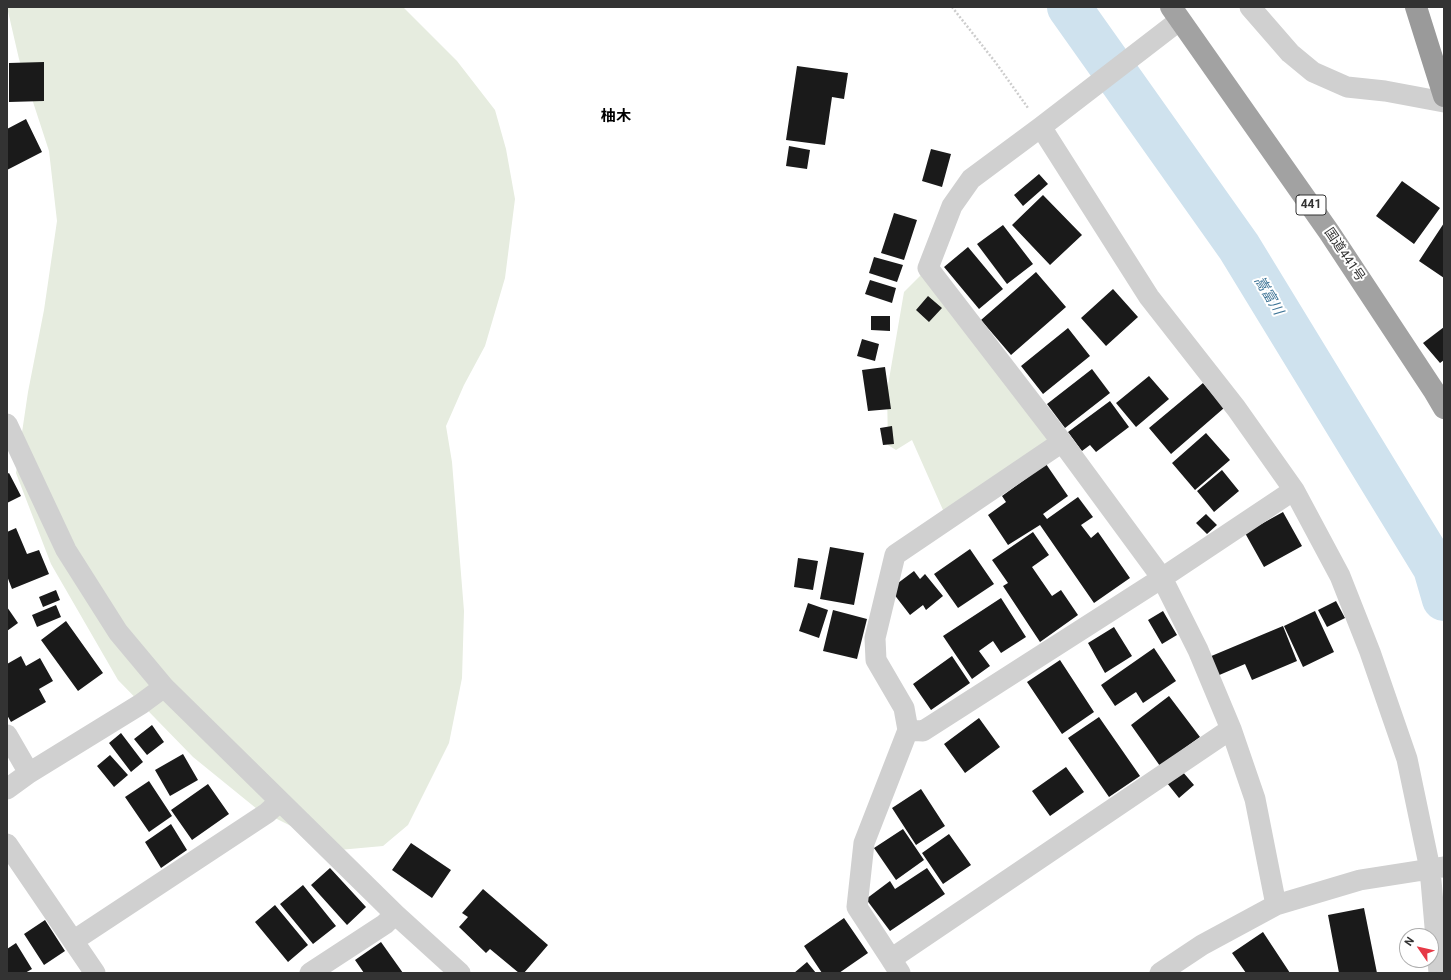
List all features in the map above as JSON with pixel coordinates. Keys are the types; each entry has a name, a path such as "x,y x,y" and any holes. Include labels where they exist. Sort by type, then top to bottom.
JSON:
{"highway":[{"path":"1416,7 1444,96"},
{"name":"国道441号","path":"1175,13 1330,232 1444,408"}],"street":[{"path":"1250,7 1290,53 1314,72 1347,87 1385,91 1444,102"},
{"path":"1175,13 1160,35 971,179 952,206 928,268 1062,442 1162,578 1198,650 1231,729 1255,799 1276,905"},
{"path":"1041,127 1149,297 1236,408 1294,490 1340,576 1370,652 1407,759 1439,868 1439,973"},
{"path":"7,424 66,550 118,632 164,687 395,914 460,973"},
{"path":"1062,442 895,554 875,638 876,660 904,708 908,730 864,843 857,907 896,966 1231,729"},
{"path":"908,730 923,732 1162,578 1294,490"},
{"path":"7,789 29,773 141,704 164,687"},
{"path":"7,735 29,773"},
{"path":"73,941 267,813 280,801"},
{"path":"7,844 95,973"},
{"path":"1160,973 1202,945 1276,905 1360,880 1439,868"},
{"path":"310,973 385,924 395,914"}],"path":[{"path":"952,7 996,63 1041,127"}],"shaded area":[{"path":"7,7 403,7 457,61 495,110 506,149 515,199 505,278 485,346 464,385 446,426 452,462 464,611 462,678 449,743 408,825 383,846 339,850 257,809 193,757 118,680 51,564 16,473 28,392 44,310 57,221 49,151 19,59"},
{"path":"928,268 1062,442 947,519 912,440 896,450 888,445 887,391 904,292"}],"building":[{"path":"44,62 44,101 9,102 9,63"},
{"path":"797,66 848,73 844,99 832,97 825,145 786,140"},
{"path":"26,119 42,152 7,170 7,129"},
{"path":"789,146 810,150 807,169 786,166"},
{"path":"931,149 951,154 942,187 922,181"},
{"path":"1039,174 1048,184 1023,206 1014,195"},
{"path":"1402,181 1440,208 1414,244 1376,216"},
{"path":"1043,195 1082,235 1050,265 1012,225"},
{"path":"894,213 917,220 904,260 881,253"},
{"path":"1444,223 1444,278 1419,261"},
{"path":"1003,225 1033,264 1007,284 977,244"},
{"path":"968,247 1003,289 979,309 944,267"},
{"path":"874,257 903,265 897,282 869,273"},
{"path":"1036,272 1066,307 1011,355 981,320"},
{"path":"870,280 896,288 892,303 865,294"},
{"path":"1113,289 1138,317 1106,346 1081,318"},
{"path":"928,296 942,308 929,322 916,310"},
{"path":"871,316 890,316 890,331 871,330"},
{"path":"1444,327 1444,360 1440,363 1423,343"},
{"path":"1068,328 1090,356 1043,394 1021,366"},
{"path":"862,339 879,344 875,361 857,356"},
{"path":"885,367 891,409 868,411 862,370"},
{"path":"1092,369 1110,393 1065,428 1047,404"},
{"path":"1149,376 1169,399 1136,427 1116,403"},
{"path":"1203,383 1224,408 1171,454 1149,428"},
{"path":"1110,401 1129,427 1096,452 1090,445 1082,451 1068,432"},
{"path":"892,426 894,444 883,445 880,428"},
{"path":"1206,433 1230,460 1195,490 1172,463"},
{"path":"1046,464 1068,496 1043,514 1047,519 1078,497 1093,517 1081,525 1091,538 1098,532 1130,578 1094,603 1040,525 1008,545 988,515 1006,502 1002,496"},
{"path":"1222,470 1239,491 1214,512 1197,491"},
{"path":"9,473 21,496 7,503 7,474"},
{"path":"1283,512 1302,546 1264,567 1245,533"},
{"path":"1206,514 1217,525 1207,534 1196,523"},
{"path":"16,528 27,554 39,550 49,574 12,589 7,576 7,532"},
{"path":"1033,532 1049,555 1032,567 1052,596 1061,590 1078,615 1040,642 1003,586 1008,583 992,560"},
{"path":"830,547 864,553 854,605 820,599"},
{"path":"970,549 994,584 958,608 934,574"},
{"path":"798,558 818,561 813,590 794,587"},
{"path":"914,571 920,579 925,574 943,596 926,610 923,605 910,615 890,589"},
{"path":"56,590 60,600 43,607 39,597"},
{"path":"1001,598 1026,637 1001,653 993,641 979,651 990,666 972,679 943,636"},
{"path":"1336,601 1345,618 1327,627 1318,610"},
{"path":"808,603 828,610 819,638 799,631"},
{"path":"56,605 61,617 37,627 32,615"},
{"path":"7,607 18,623 7,631"},
{"path":"833,610 867,619 857,659 823,651"},
{"path":"1163,611 1177,635 1162,644 1148,620"},
{"path":"1315,611 1334,652 1303,667 1284,626"},
{"path":"66,621 103,673 78,691 41,640"},
{"path":"1283,626 1297,661 1252,680 1245,664 1217,676 1209,657"},
{"path":"1114,627 1132,656 1105,673 1088,643"},
{"path":"1154,648 1176,681 1143,703 1136,692 1115,706 1101,685"},
{"path":"21,656 26,666 40,658 53,681 39,689 46,702 11,722 7,715 7,664"},
{"path":"952,656 970,683 931,710 913,684"},
{"path":"1060,660 1094,712 1062,734 1027,682"},
{"path":"1169,696 1200,737 1160,766 1131,725"},
{"path":"1099,717 1140,776 1109,797 1068,738"},
{"path":"979,718 1000,747 965,773 944,744"},
{"path":"152,725 164,742 147,755 134,739"},
{"path":"121,733 143,762 131,772 109,743"},
{"path":"183,754 198,780 170,796 155,770"},
{"path":"110,755 128,775 114,787 97,766"},
{"path":"1066,767 1084,792 1050,816 1032,791"},
{"path":"1182,771 1194,785 1179,798 1167,783"},
{"path":"149,781 172,816 149,832 125,797"},
{"path":"208,784 229,814 192,840 171,810"},
{"path":"921,789 945,826 916,845 892,808"},
{"path":"171,824 187,850 161,868 145,842"},
{"path":"903,829 924,860 896,880 874,848"},
{"path":"949,834 971,865 943,884 922,853"},
{"path":"411,843 451,870 432,898 392,870"},
{"path":"330,868 366,907 347,925 311,885"},
{"path":"927,868 945,894 890,931 866,899 890,881 895,889"},
{"path":"303,885 336,926 313,944 280,904"},
{"path":"483,889 548,945 524,973 519,973 490,949 486,953 459,927 468,917 462,913"},
{"path":"275,905 308,945 288,962 255,922"},
{"path":"1364,908 1377,973 1339,973 1328,915"},
{"path":"844,918 868,953 839,973 822,973 804,946"},
{"path":"45,920 65,951 44,965 24,934"},
{"path":"1263,932 1290,973 1246,973 1232,953"},
{"path":"381,942 403,973 364,973 355,960"},
{"path":"16,943 32,969 25,973 7,973 7,949"},
{"path":"807,962 816,973 794,973"}],"waterway":[{"name":"嵩富川","path":"1069,7 1239,247 1435,568 1444,599"}],"district":[{"name":"柚木","path":"616,117"}]}
